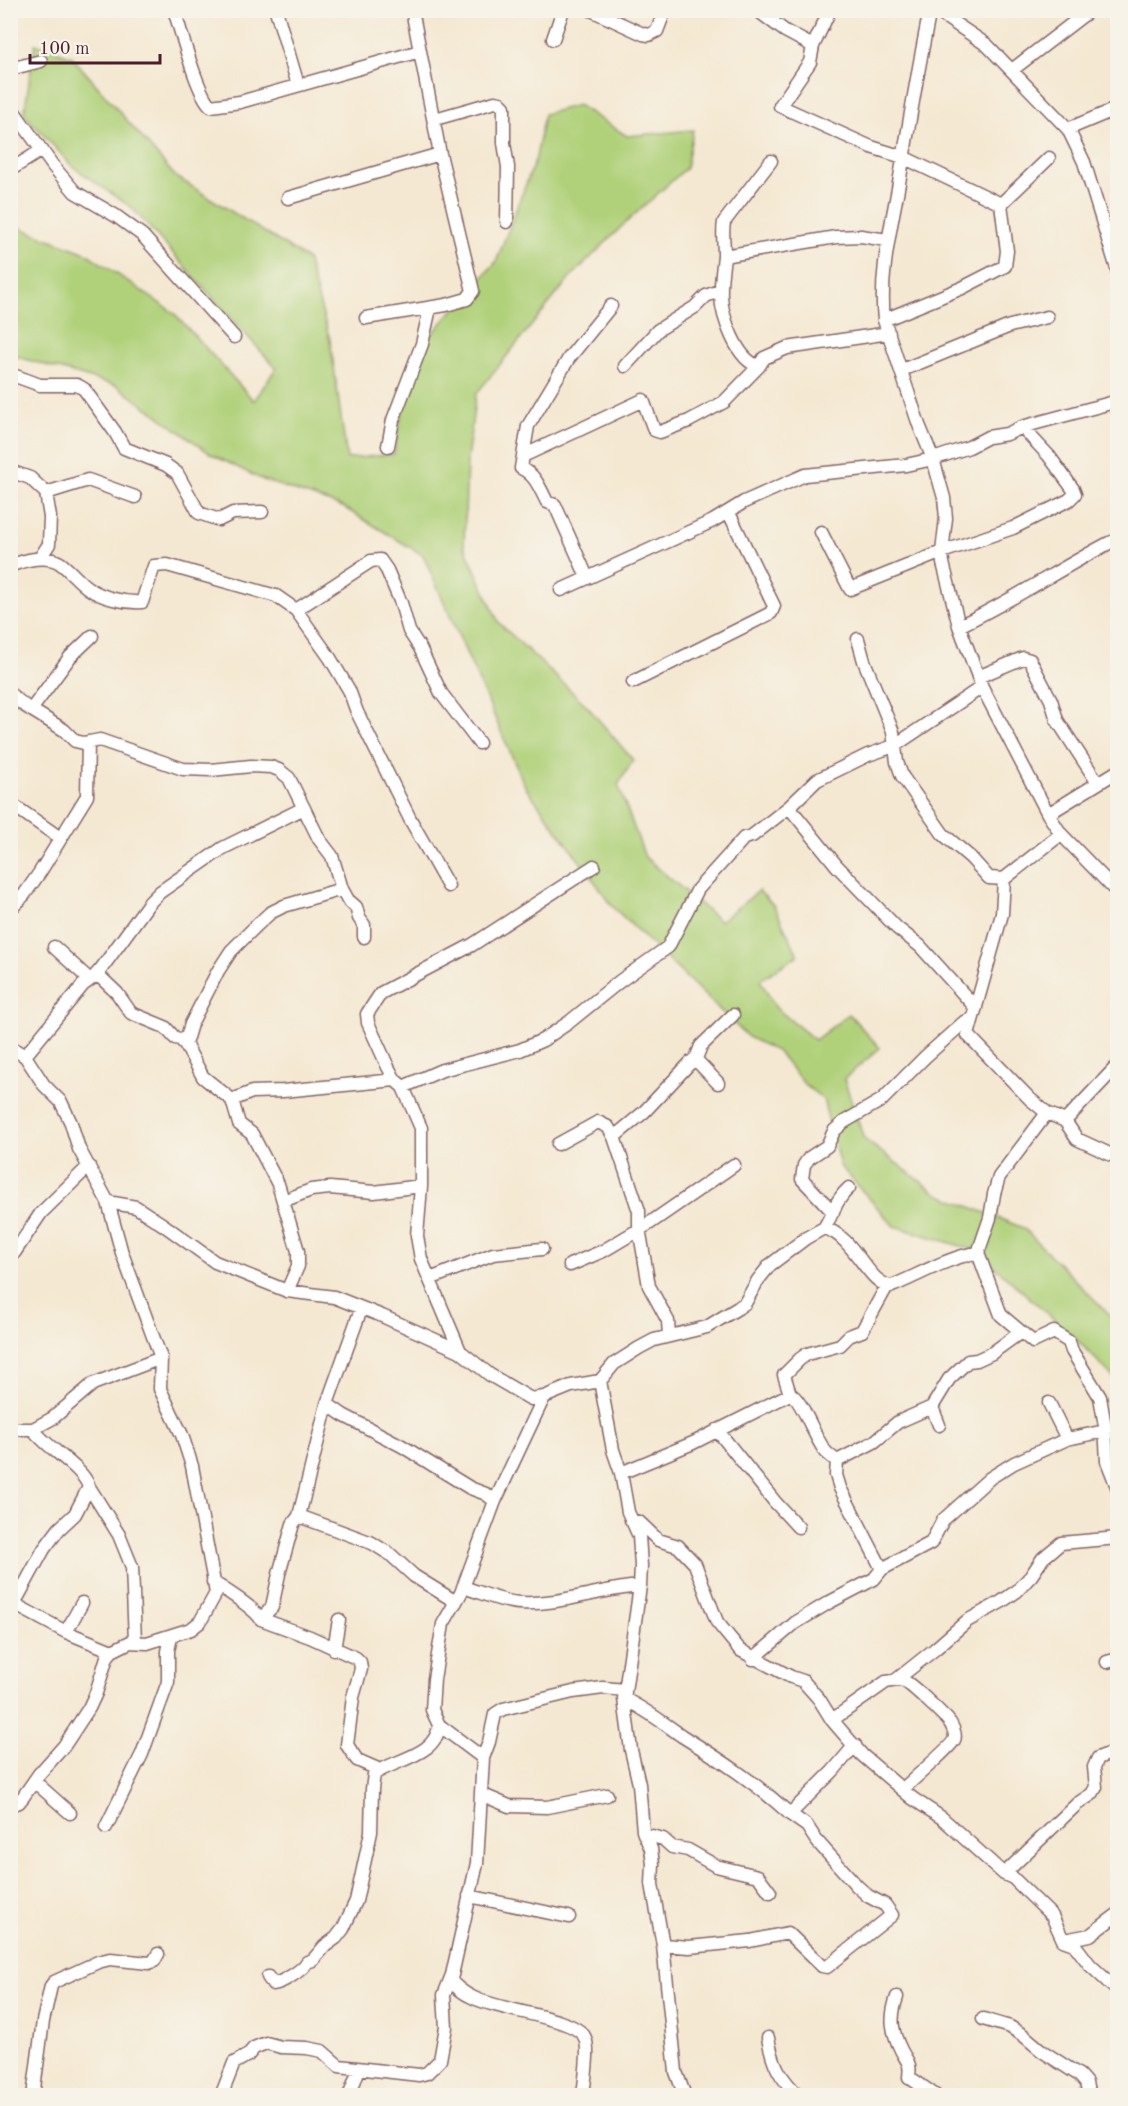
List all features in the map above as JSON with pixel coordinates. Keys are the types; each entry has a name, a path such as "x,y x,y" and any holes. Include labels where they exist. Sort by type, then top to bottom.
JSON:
{"street":[{"path":"174,10 194,70 206,101 211,106 240,102 420,51"},
{"path":"276,10 298,85"},
{"path":"366,318 430,308 467,299 472,291 440,154 412,10"},
{"path":"553,39 563,10"},
{"path":"591,10 649,35 657,31 665,10"},
{"path":"757,10 785,32 813,46"},
{"path":"831,10 813,46 810,62 780,106 871,147 903,157 1001,204"},
{"path":"930,10 887,240 884,320 919,425 933,459 945,507 943,563 959,626 980,682 1048,814 1061,834 1118,893"},
{"path":"1012,70 1090,10"},
{"path":"942,12 987,45 1068,129 1084,162 1118,272"},
{"path":"10,69 41,61"},
{"path":"435,119 495,102 504,107 504,143 508,167 507,222"},
{"path":"10,106 75,192 116,216 142,235 234,337"},
{"path":"1068,129 1118,108"},
{"path":"10,170 42,150"},
{"path":"288,198 440,154"},
{"path":"1001,204 1049,158"},
{"path":"759,366 746,358 729,332 721,297 722,234 724,222 771,162"},
{"path":"884,320 962,288 1005,266 1007,251 1001,204"},
{"path":"723,255 836,237 861,236 887,240"},
{"path":"625,366 658,330 694,307 706,296 721,290"},
{"path":"587,577 555,505 547,502 536,480 529,472 521,468 528,426 569,358 611,306"},
{"path":"388,446 397,409 422,344 430,308"},
{"path":"902,370 1010,326 1047,317"},
{"path":"523,456 643,400 654,430 660,432 689,421 724,402 764,358 787,348 889,333"},
{"path":"10,374 40,385 77,385 84,389 116,432 124,448 166,465 177,473 199,513 219,520 233,513 262,512"},
{"path":"561,590 729,513 744,502 805,475 906,465 933,459 969,447 988,437 1007,434 1022,427 1118,401"},
{"path":"822,532 850,589 942,552 1013,528 1069,500 1075,494 1073,489 1049,456 1022,427"},
{"path":"10,471 30,478 46,493 50,517 49,544 40,558"},
{"path":"46,493 88,480 135,497"},
{"path":"633,682 771,613 774,606 729,513"},
{"path":"959,626 996,608 1063,567 1118,540"},
{"path":"10,566 40,558 58,561 89,589 122,601 142,602 154,566 167,565 276,596 296,610 330,658 349,690 357,712 410,819 448,886"},
{"path":"296,610 371,561 380,560 396,592 409,631 420,648 441,693 478,743"},
{"path":"32,710 70,657 92,636"},
{"path":"858,639 864,661 893,732 897,762 903,776 943,834 971,858 989,878 1004,879 1061,834"},
{"path":"232,1100 252,1092 399,1084 442,1070 520,1050 543,1040 669,947 698,890 744,838 752,836 789,807 817,780 868,755 894,746 980,682 1023,658 1030,660 1051,700 1057,720 1098,783"},
{"path":"12,697 64,730 75,741 100,740 183,769 211,770 251,766 272,767 279,770 289,778 319,839 332,856 342,889 348,900 356,907 364,925 364,937"},
{"path":"10,910 15,896 40,872 87,796 88,742"},
{"path":"1048,814 1118,771"},
{"path":"10,803 60,838"},
{"path":"789,807 837,866 897,928 920,946 974,1014"},
{"path":"25,1056 83,984 93,977 149,903 160,892 223,848 304,808"},
{"path":"459,1351 421,1259 417,1236 421,1186 421,1128 368,1023 367,1014 381,993 472,945 594,866"},
{"path":"1004,879 1002,914 968,1035 995,1066 1047,1113 1065,1121 1077,1139 1118,1158"},
{"path":"185,1044 191,1024 218,971 231,951 257,925 270,913 284,906 342,889"},
{"path":"54,947 117,993 131,1013 165,1027 175,1038 180,1039 203,1077 232,1100 239,1124 252,1134 278,1184 298,1251 298,1266 287,1292"},
{"path":"614,1137 660,1096 688,1064 695,1061 701,1046 733,1014"},
{"path":"834,1212 802,1179 804,1165 809,1158 827,1146 834,1131 844,1122 882,1100 925,1057 974,1014"},
{"path":"10,1047 25,1056 44,1085 61,1102 71,1122 79,1149 108,1202 122,1252 161,1358 160,1389 182,1435 192,1466 216,1593 200,1622 191,1629 147,1643 135,1641 112,1651 107,1658 89,1708 64,1746 19,1802 10,1805"},
{"path":"695,1061 718,1083"},
{"path":"1065,1121 1118,1065"},
{"path":"1047,1113 999,1177 990,1218 978,1253 1001,1315 1033,1342 1054,1332 1069,1342 1072,1351 1100,1397 1107,1461 1118,1489"},
{"path":"558,1144 598,1122 608,1127 614,1137 639,1211 639,1228 649,1286 668,1321 669,1336"},
{"path":"570,1265 603,1251 650,1223 734,1165"},
{"path":"10,1259 41,1213 89,1167"},
{"path":"283,1201 311,1190 330,1188 374,1192 421,1186"},
{"path":"108,1202 136,1207 215,1262 287,1292 334,1297 459,1351 513,1390 531,1399 544,1397 571,1386 600,1381 614,1364 654,1340 707,1327 738,1308 745,1303 770,1265 806,1238 824,1228 834,1212 835,1204 849,1188"},
{"path":"824,1228 837,1233 856,1252 877,1281 887,1286 921,1275 948,1261 978,1253"},
{"path":"429,1279 493,1254 542,1249"},
{"path":"837,1461 826,1453 817,1439 798,1399 790,1394 784,1375 807,1354 840,1345 849,1336 862,1331 887,1286"},
{"path":"261,1619 272,1607 293,1524 299,1516 327,1404 361,1309"},
{"path":"837,1461 874,1442 898,1422 932,1407 949,1380 968,1361 977,1360 992,1353 1021,1332"},
{"path":"10,1416 14,1428 33,1429 52,1418 93,1384 161,1358"},
{"path":"600,1381 628,1512 639,1536 640,1586 625,1695 631,1750 639,1784 644,1834 651,1849 652,1884 663,1945 676,2072 685,2096"},
{"path":"621,1473 693,1443 790,1394"},
{"path":"483,1758 439,1725 432,1710 442,1624 463,1587 495,1502 544,1397"},
{"path":"1049,1403 1067,1439"},
{"path":"327,1404 495,1502"},
{"path":"932,1407 939,1425"},
{"path":"33,1429 43,1441 84,1477 119,1534 132,1568 135,1641"},
{"path":"717,1430 798,1527"},
{"path":"753,1659 795,1623 874,1579 882,1569 931,1543 943,1520 990,1478 1014,1463 1067,1439 1105,1431"},
{"path":"837,1461 836,1475 840,1488 882,1569"},
{"path":"89,1487 75,1514 59,1529 44,1550 12,1610 112,1651"},
{"path":"299,1516 372,1543 391,1555 414,1576 456,1602"},
{"path":"632,1520 639,1522 658,1540 678,1546 695,1564 717,1622 740,1650 753,1659 804,1681 832,1720 869,1762 912,1798 942,1818 1004,1874 1013,1878 1052,1916 1063,1940 1074,1944 1090,1965 1118,1991"},
{"path":"832,1720 885,1682 896,1680 967,1620 1017,1591 1043,1558 1061,1543 1118,1538"},
{"path":"213,1582 245,1603 261,1619 310,1637 360,1662 361,1669 353,1697 348,1745 357,1760 380,1770"},
{"path":"463,1587 519,1603 545,1602 611,1589 640,1586"},
{"path":"66,1632 82,1603"},
{"path":"334,1649 339,1620"},
{"path":"106,1827 142,1754 168,1682 168,1651 171,1637"},
{"path":"896,1680 909,1685 947,1719 955,1732 954,1740 948,1749 903,1789"},
{"path":"221,2096 234,2063 248,2055 254,2048 266,2043 322,2051 339,2066 419,2075 427,2073 440,2060 446,2027 444,1995 450,1980 477,1863 483,1795 483,1758 495,1714 503,1709 573,1692 603,1688 625,1695 758,1786 807,1826 816,1840 857,1886 868,1896 885,1905 892,1915 827,1967 822,1966 788,1933 750,1941 689,1947 663,1945"},
{"path":"268,1977 273,1984 283,1982 291,1974 304,1967 307,1962 313,1960 343,1929 356,1901 371,1832 374,1774 429,1746 438,1733 439,1725"},
{"path":"790,1814 833,1771 855,1745"},
{"path":"1004,1874 1077,1804 1092,1794 1096,1787 1094,1767 1098,1758 1118,1750"},
{"path":"34,1781 70,1813"},
{"path":"483,1795 508,1806 548,1808 607,1795"},
{"path":"644,1834 663,1839 672,1847 688,1850 716,1866 758,1876 770,1892"},
{"path":"469,1896 569,1917"},
{"path":"1063,1940 1090,1935 1117,1914"},
{"path":"33,2096 36,2072 31,2059 32,2048 43,2023 51,1986 54,1982 104,1960 118,1958 149,1963 154,1961 158,1954"},
{"path":"450,1980 472,1998 558,2021 574,2027 581,2033 585,2037 587,2047 583,2096"},
{"path":"897,1997 891,2020 901,2051 911,2067 909,2077 936,2096"},
{"path":"983,2019 1010,2027 1079,2075 1086,2083 1089,2096"},
{"path":"768,2038 772,2060 776,2068 785,2082 799,2096"},
{"path":"350,2096 359,2069"}],"green space":[{"path":"35,44 72,57 175,176 307,259 330,340 347,459 394,454 414,354 496,262 536,158 544,114 578,105 627,136 693,130 686,168 623,225 569,279 476,394 467,459 464,545 499,623 587,706 633,760 618,785 645,857 720,921 759,891 774,906 798,955 760,980 776,1008 815,1040 849,1014 880,1048 844,1079 864,1139 938,1194 1023,1228 1117,1322 1117,1381 1077,1340 977,1251 894,1226 840,1166 823,1099 805,1085 778,1052 748,1037 614,908 525,786 423,555 343,507 263,480 211,454 117,386 11,355 10,224 86,253 174,313 254,401 276,368 132,208 72,166 24,114"}]}
